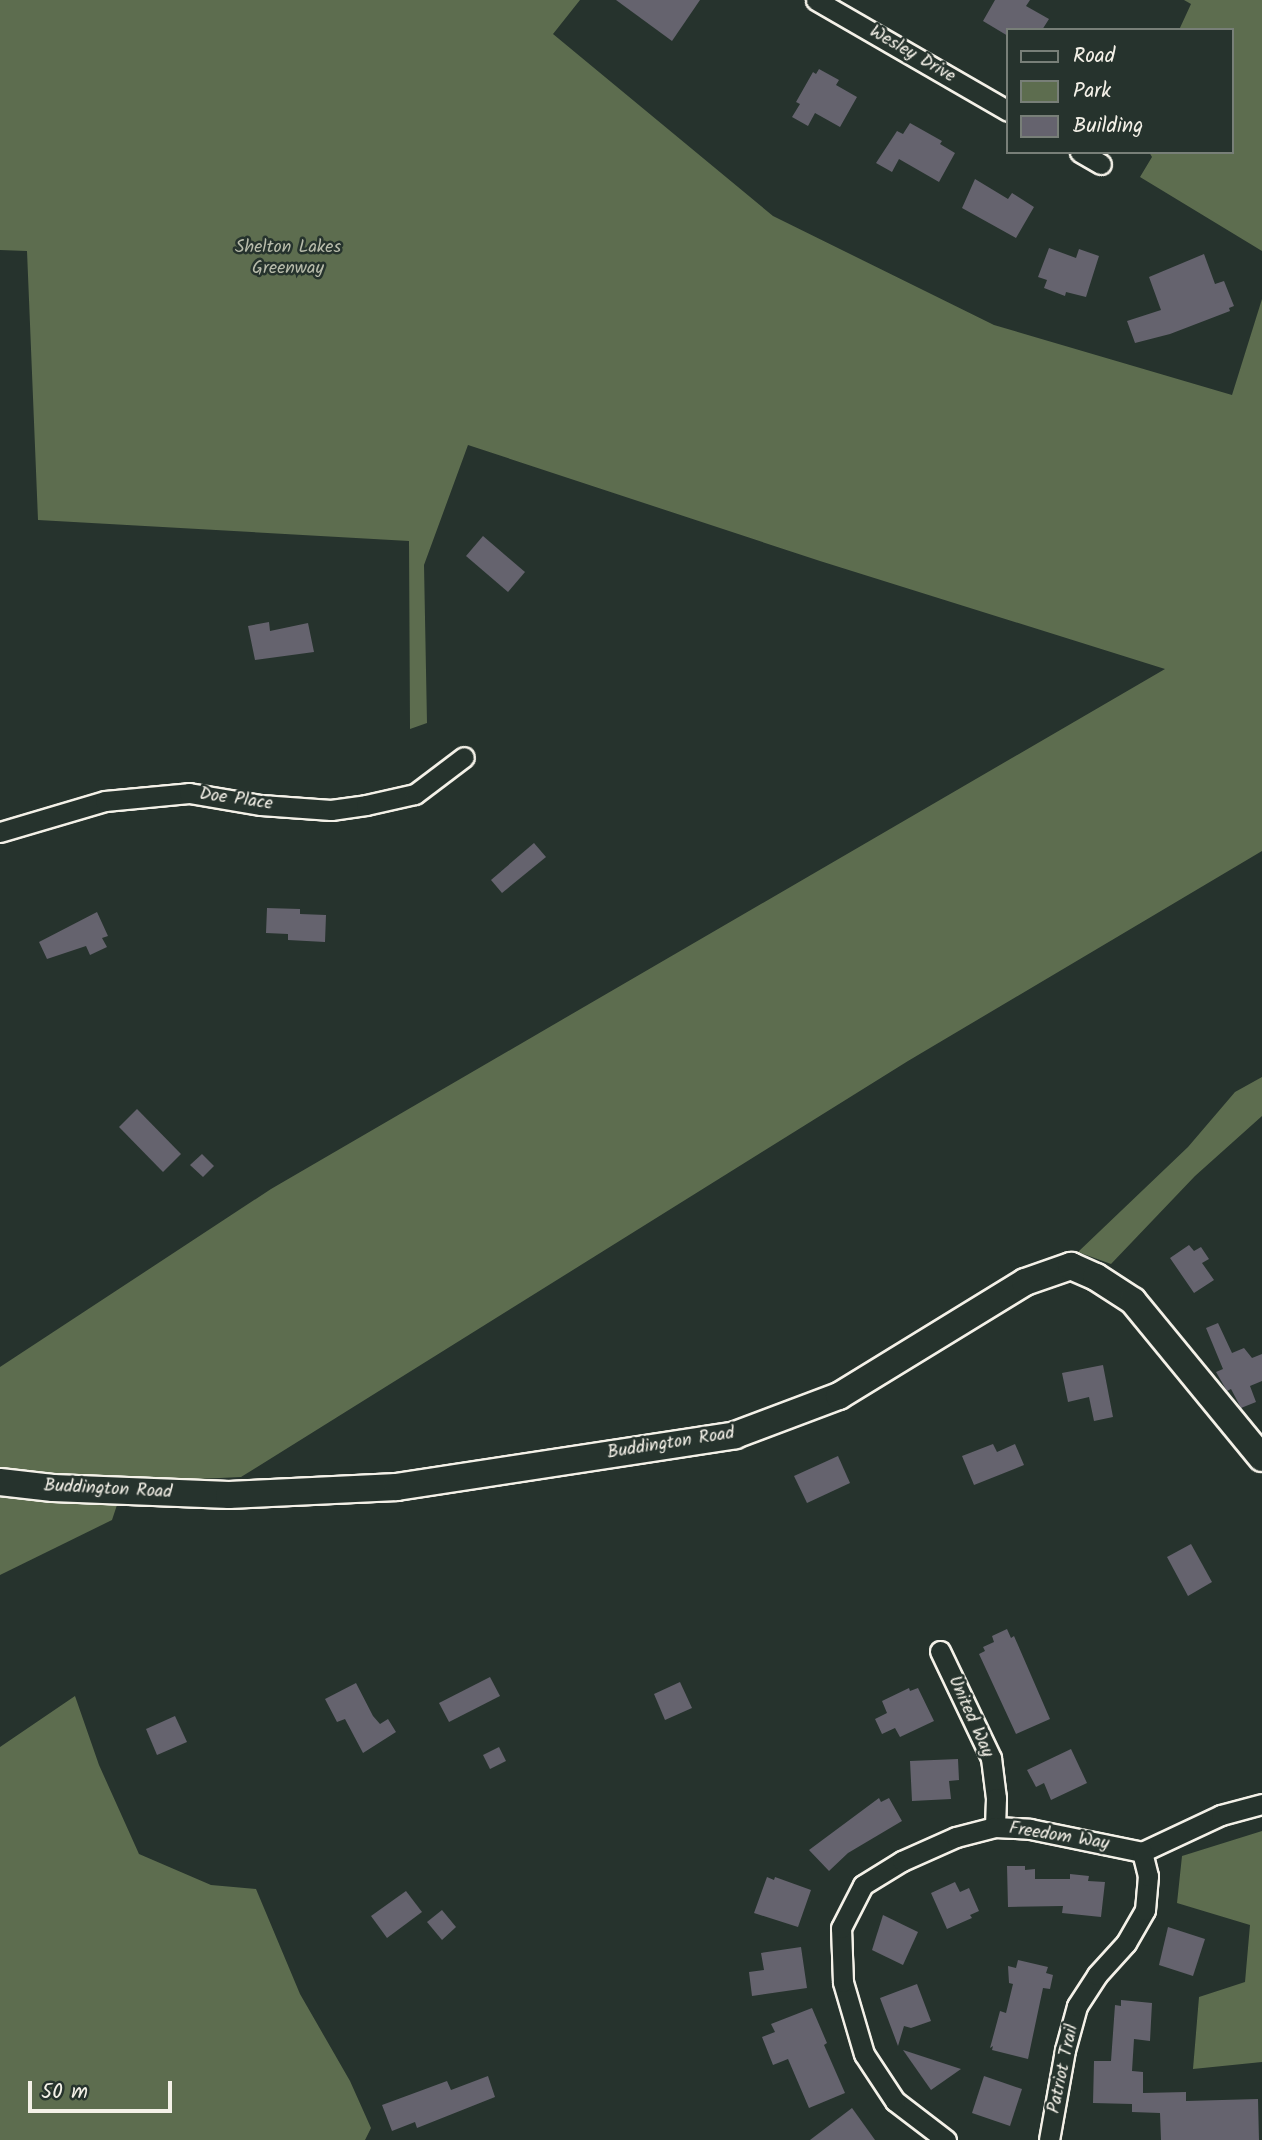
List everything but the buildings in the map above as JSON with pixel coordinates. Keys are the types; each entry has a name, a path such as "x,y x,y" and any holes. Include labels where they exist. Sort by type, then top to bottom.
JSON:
{"street":[{"name":"Wesley Drive","path":"816,0 1006,110"},
{"path":"1084,154 1101,164"},
{"name":"Doe Place","path":"0,832 105,801 189,793 261,805 331,810 366,805 415,794 464,757"},
{"name":"Buddington Road","path":"0,1482 53,1488 229,1495 397,1487 735,1435 839,1396 1025,1282 1071,1266 1096,1277 1133,1301 1262,1458"},
{"name":"United Way","path":"940,1651 991,1758 995,1828"},
{"path":"1142,1852 1222,1815 1262,1804"},
{"name":"Freedom Way","path":"946,2140 895,2101 864,2054 842,1982 841,1928 863,1885 902,1861 956,1837 995,1828 1030,1829 1142,1852"},
{"name":"Patriot Trail","path":"1049,2140 1065,2050 1077,2006 1097,1975 1126,1943 1145,1910 1148,1876 1142,1852"}],"green space":[{"name":"Shelton Lakes Greenway","path":"0,0 580,0 553,34 773,216 994,325 1232,395 1262,299 1262,851 908,1061 241,1477 112,1483 0,1471 0,1367 271,1189 1165,669 820,561 468,445 424,565 427,723 410,729 409,541 38,520 27,251 0,250"},
{"path":"1184,0 1262,0 1262,251 1140,177 1152,157 1150,154 1234,154 1234,28 1180,28 1191,4"},
{"path":"1262,1077 1262,1116 1195,1176 1111,1264 1078,1252 1188,1147 1235,1092"},
{"path":"0,1490 118,1502 112,1520 0,1575"},
{"path":"75,1696 99,1765 139,1854 211,1885 256,1889 300,1994 350,2081 371,2128 365,2140 0,2140 0,1747"},
{"path":"1262,1831 1262,2062 1193,2069 1199,1997 1245,1982 1250,1925 1177,1903 1182,1856"}]}
